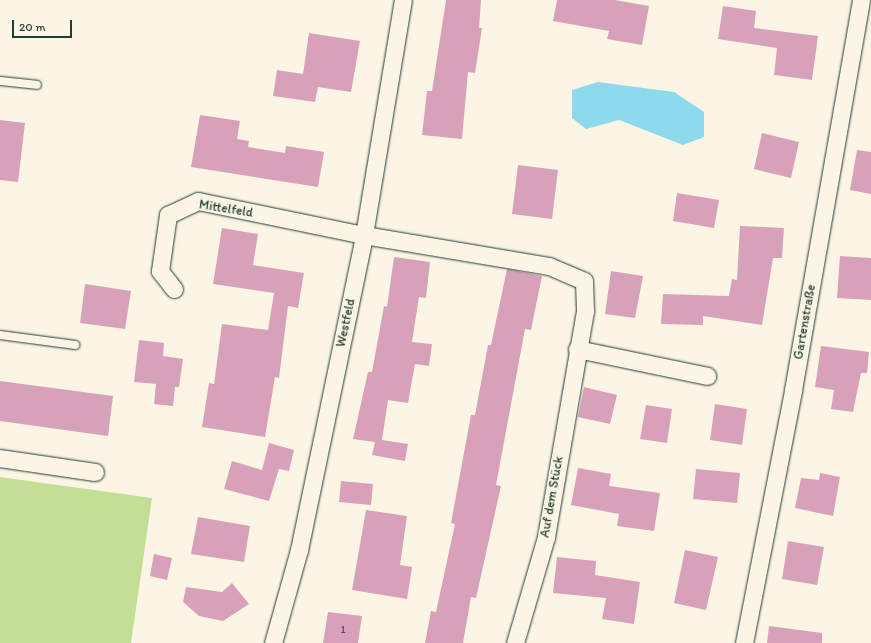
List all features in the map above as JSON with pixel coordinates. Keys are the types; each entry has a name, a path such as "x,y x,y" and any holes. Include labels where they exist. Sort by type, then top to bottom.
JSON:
{"street":[{"name":"Westfeld","path":"273,643 299,550 364,236 403,0"},
{"name":"Gartenstraße","path":"744,643 794,390 861,0"},
{"name":"Mittelfeld","path":"174,289 160,272 168,215 198,201 364,236"},
{"name":"Auf dem Stück","path":"364,236 549,266 584,281 585,311 577,349 546,537 515,643"},
{"path":"577,349 707,376"},
{"path":"0,458 95,472"}],"lane":[{"path":"0,81 37,85"},
{"path":"0,335 75,345"}],"green space":[{"path":"0,477 152,498 131,643 0,643"}],"water":[{"path":"598,82 674,92 704,112 704,137 683,145 619,120 586,129 572,118 572,90"}],"building":[{"path":"446,0 481,0 479,28 482,28 475,73 468,72 462,139 422,135 427,91 432,91"},
{"path":"557,0 615,0 649,6 642,45 607,39 609,31 553,21"},
{"path":"723,6 756,11 754,28 818,36 812,80 774,75 777,48 718,39"},
{"path":"309,33 360,41 351,92 318,87 315,102 273,96 277,70 303,74"},
{"path":"200,115 240,121 237,139 249,141 248,147 285,153 286,146 324,152 318,187 191,167"},
{"path":"0,120 25,123 18,182 0,180"},
{"path":"762,133 799,142 791,178 754,169"},
{"path":"857,150 871,152 871,194 850,190"},
{"path":"518,165 558,170 552,219 512,214"},
{"path":"677,193 719,200 714,228 673,221"},
{"path":"740,226 784,228 782,258 773,258 762,325 703,316 703,325 661,324 663,294 729,296 732,279 737,280"},
{"path":"222,228 258,234 253,265 304,273 298,308 288,306 279,378 275,377 265,437 202,427 209,383 214,384 222,324 268,330 274,293 213,284"},
{"path":"840,256 871,258 871,300 837,298"},
{"path":"394,257 430,262 426,298 419,297 412,342 432,344 429,366 415,364 408,403 388,400 382,440 408,444 405,461 372,455 375,442 353,439 368,372 372,372 384,306 387,307"},
{"path":"507,269 542,276 531,330 525,329 496,485 501,486 476,598 471,597 463,643 425,643 431,611 436,612 455,524 451,523 471,415 475,415 488,345 491,345"},
{"path":"611,271 643,276 635,318 605,314"},
{"path":"85,284 131,291 125,329 80,323"},
{"path":"139,340 164,343 163,356 183,359 179,387 175,387 173,406 154,404 156,384 134,382"},
{"path":"821,346 869,352 867,373 861,373 853,412 831,409 834,390 815,387"},
{"path":"0,381 113,396 108,436 0,421"},
{"path":"584,387 617,395 610,424 578,417"},
{"path":"715,404 747,409 742,445 710,440"},
{"path":"646,405 672,409 667,443 640,439"},
{"path":"269,443 294,450 289,471 279,469 269,501 224,489 232,461 262,470"},
{"path":"578,468 611,474 609,486 660,493 654,531 617,526 619,514 571,505"},
{"path":"696,469 740,473 737,503 693,499"},
{"path":"820,473 840,477 833,516 795,508 801,478 819,480"},
{"path":"341,481 373,484 371,505 339,502"},
{"path":"366,510 407,516 400,565 412,567 407,599 352,590"},
{"path":"198,517 250,526 244,562 191,554"},
{"path":"788,541 824,547 817,585 782,579"},
{"path":"685,550 718,557 706,610 674,603"},
{"path":"154,554 172,558 167,580 150,576"},
{"path":"557,557 596,561 595,575 640,582 634,624 602,619 606,598 553,593"},
{"path":"232,583 249,604 223,621 199,616 183,602 186,587 222,592"},
{"path":"328,612 362,616 358,643 323,643"},
{"path":"769,626 822,633 822,643 767,643"}]}
